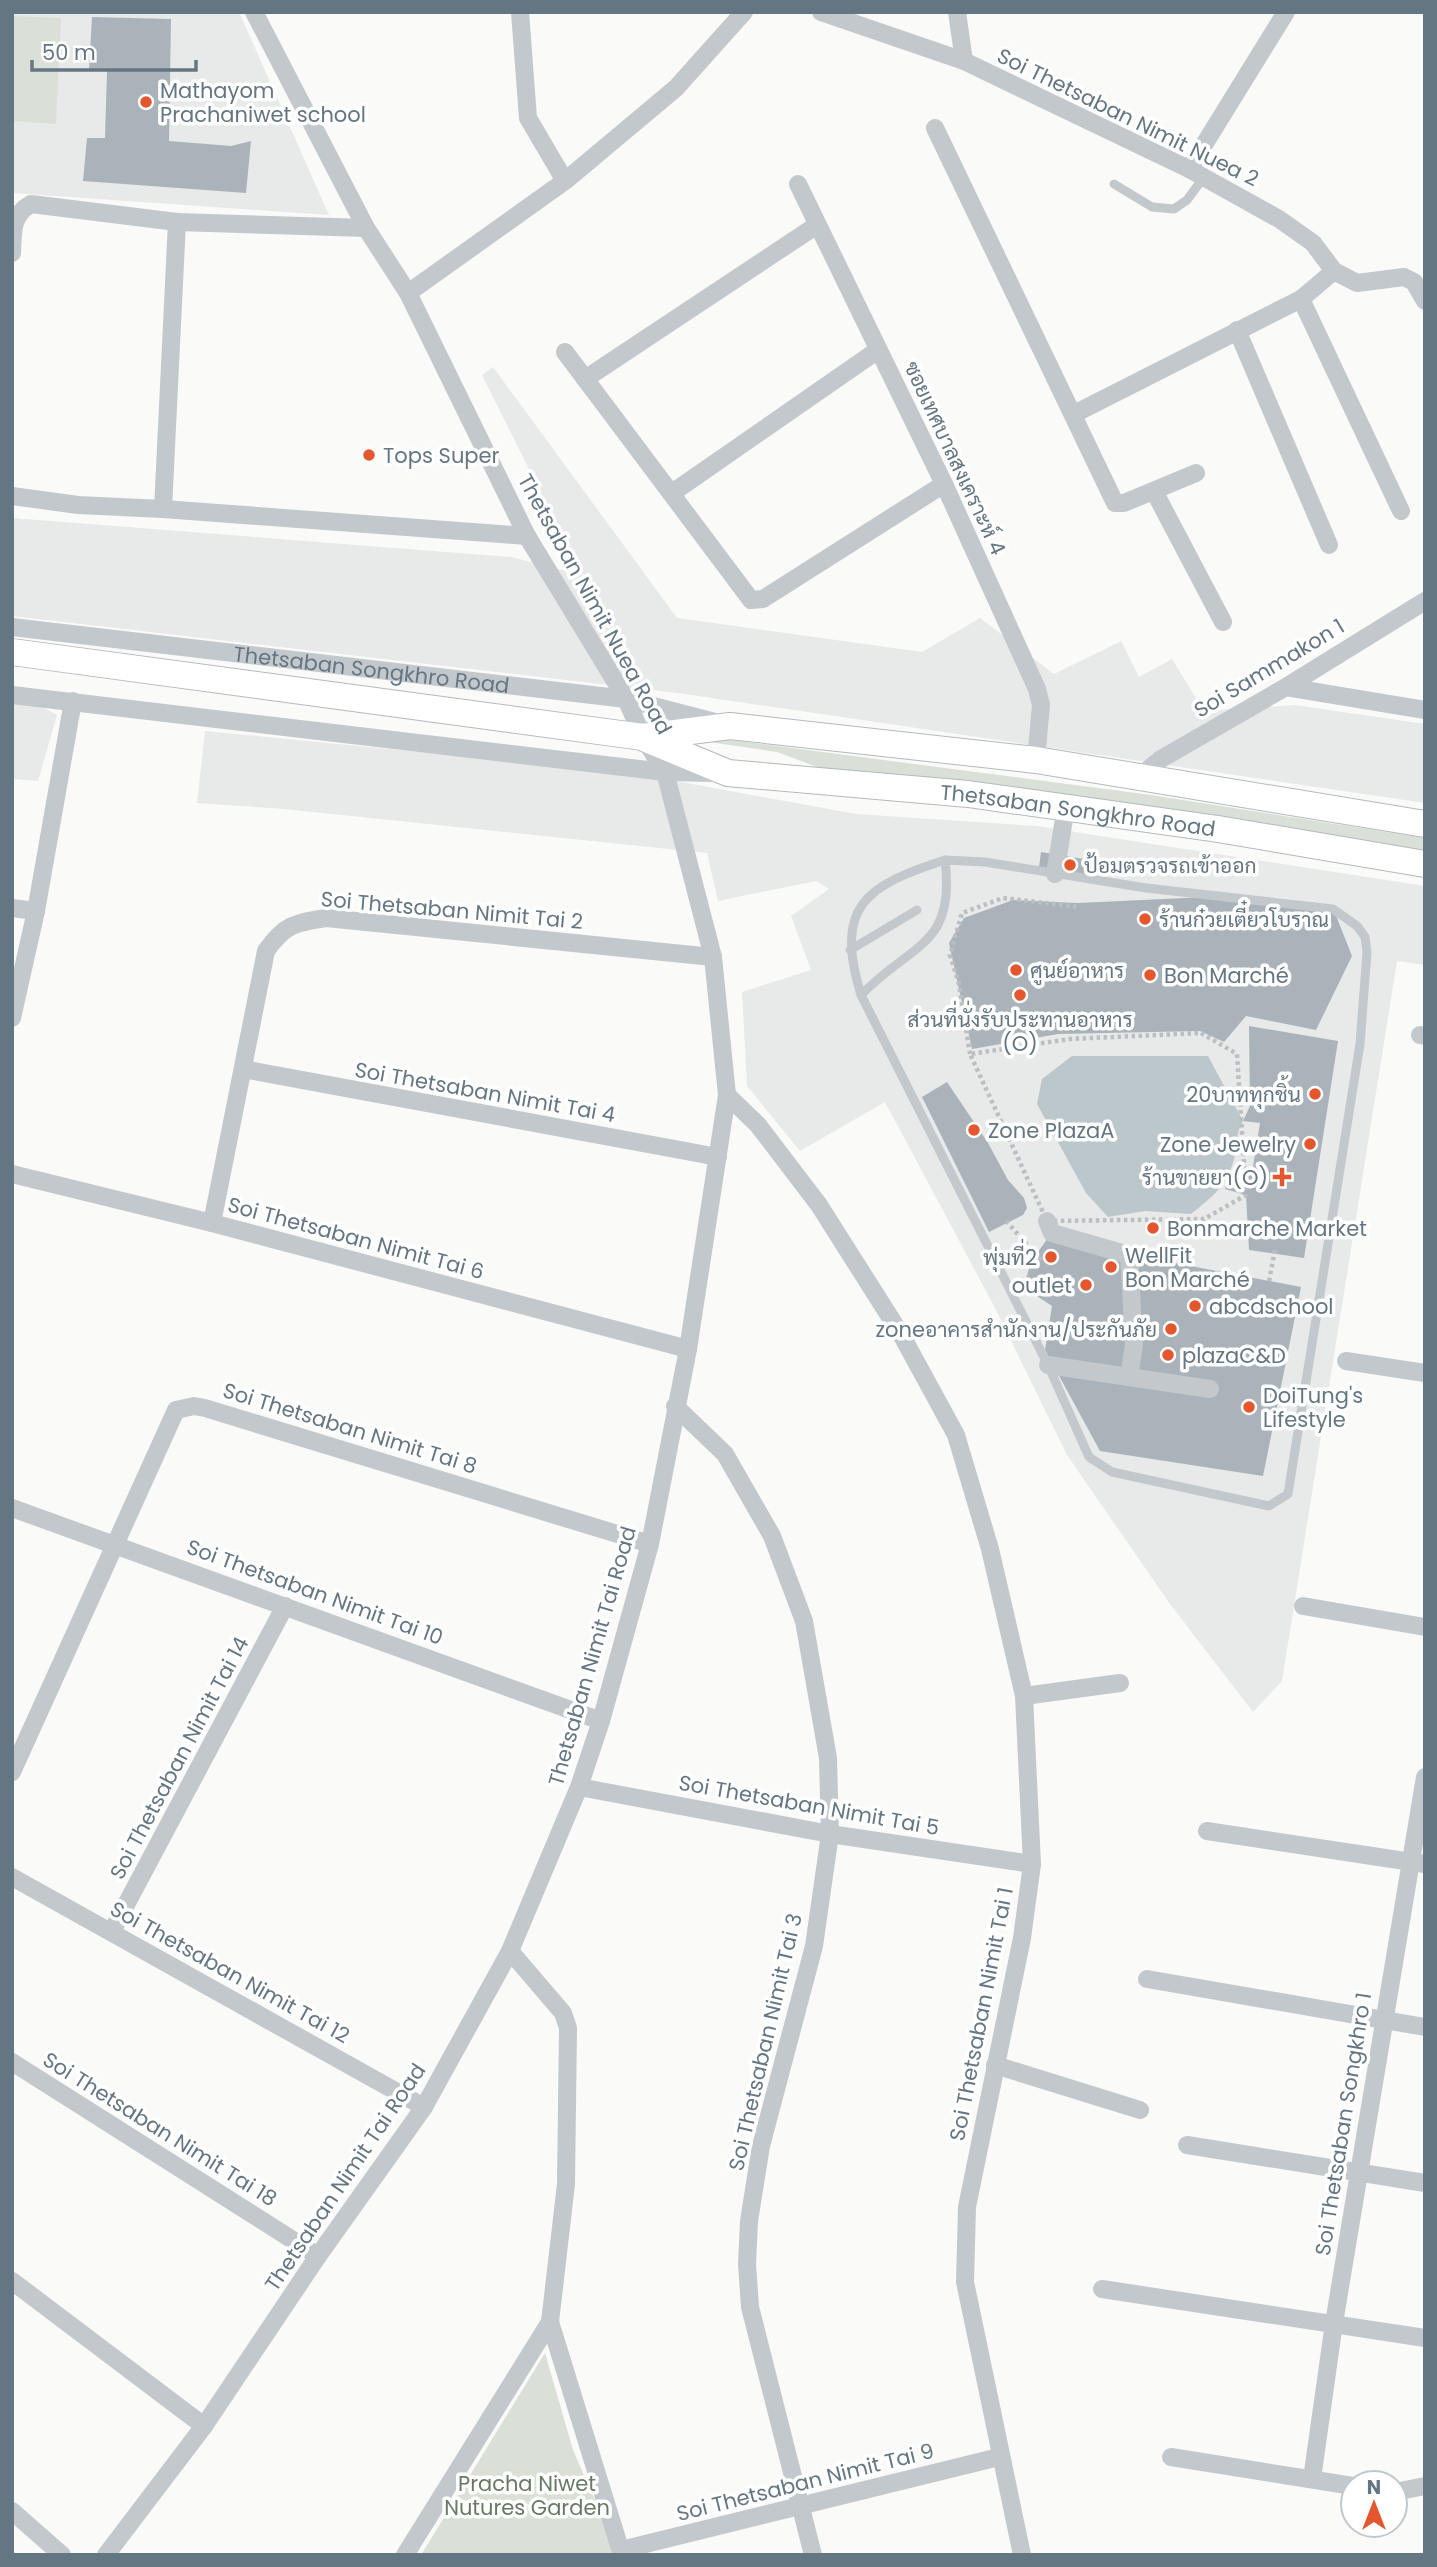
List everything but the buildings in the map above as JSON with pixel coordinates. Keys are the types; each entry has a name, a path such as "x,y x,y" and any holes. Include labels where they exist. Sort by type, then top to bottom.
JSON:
{"street":[{"path":"520,12 528,118 565,181"},
{"path":"408,293 565,181 676,88 744,12"},
{"name":"Soi Thetsaban Nimit Nuea 2","path":"821,12 964,61 1197,173 1279,219 1313,243 1334,271"},
{"path":"957,12 964,61"},
{"path":"1197,173 1286,12"},
{"name":"Thetsaban Nimit Nuea Road","path":"261,16 366,228 408,293 527,536 626,699 643,737 665,772"},
{"path":"935,128 1115,503 1124,503 1196,473"},
{"name":"ซอยเทศบาลสงเคราะห์ 4","path":"798,184 944,484 1037,689 1041,705 1036,760"},
{"path":"12,253 14,222 20,210 30,204 177,222 366,228"},
{"path":"163,509 177,222"},
{"path":"585,379 817,225"},
{"path":"1074,414 1301,299 1334,271 1357,283 1404,277 1414,282 1425,301"},
{"path":"1301,299 1401,512"},
{"path":"1237,330 1329,545"},
{"path":"672,493 878,350"},
{"path":"565,352 751,600 763,599 944,484"},
{"path":"1154,491 1223,622"},
{"path":"12,495 78,505 527,536"},
{"name":"Soi Sammakon 1","path":"1139,777 1161,759 1286,687 1425,601"},
{"name":"Thetsaban Songkhro Road","path":"12,627 626,699 730,726 1036,760 1425,824"},
{"name":"Thetsaban Songkhro Road","path":"12,652 643,737 730,726"},
{"path":"1286,687 1425,710"},
{"name":"Thetsaban Songkhro Road","path":"12,695 665,772 728,773 968,794 1218,829 1425,864"},
{"path":"12,1018 36,911 73,701"},
{"name":"Thetsaban Songkhro Road","path":"643,737 728,773"},
{"name":"Thetsaban Nimit Tai Road","path":"106,2555 204,2426 318,2256 424,2107 510,1951 579,1787 601,1721 650,1544 688,1349 727,1095 713,957 665,772"},
{"path":"1055,874 1066,807"},
{"path":"12,908 36,911"},
{"name":"Soi Thetsaban Nimit Tai 2","path":"212,1223 267,951 279,933 294,923 326,918 713,957"},
{"name":"Soi Thetsaban Nimit Tai 4","path":"243,1069 718,1157"},
{"name":"Soi Thetsaban Nimit Tai 1","path":"727,1095 758,1125 819,1205 902,1336 956,1435 990,1549 1024,1696 1032,1864 1022,1938 967,2207 965,2282 999,2457 1022,2555"},
{"name":"Soi Thetsaban Nimit Tai 6","path":"12,1174 212,1223 688,1349"},
{"path":"1047,1221 1052,1233 1129,1255 1133,1345 1129,1377"},
{"path":"1346,1362 1425,1373"},
{"path":"1048,1366 1210,1388"},
{"name":"Soi Thetsaban Nimit Tai 8","path":"12,1772 176,1410 194,1406 650,1544"},
{"name":"Soi Thetsaban Nimit Tai 3","path":"675,1406 725,1454 772,1536 804,1621 828,1758 830,1834 814,1946 761,2146 749,2221 747,2264 750,2307 803,2507 813,2555"},
{"name":"Soi Thetsaban Nimit Tai 10","path":"12,1508 601,1721"},
{"name":"Soi Thetsaban Nimit Tai 14","path":"112,1931 285,1606"},
{"path":"1303,1606 1425,1627"},
{"path":"1024,1696 1120,1683"},
{"name":"Soi Thetsaban Songkhro 1","path":"1312,2479 1334,2323 1383,2020 1418,1863 1425,1777"},
{"name":"Soi Thetsaban Nimit Tai 5","path":"579,1787 830,1834 1032,1864"},
{"path":"1207,1830 1418,1863"},
{"name":"Soi Thetsaban Nimit Tai 12","path":"12,1877 424,2107"},
{"path":"510,1951 563,2013 568,2028 566,2184 550,2322 621,2552"},
{"path":"1147,1979 1425,2027"},
{"name":"Soi Thetsaban Nimit Tai 18","path":"12,2063 318,2256"},
{"path":"995,2065 1140,2110"},
{"path":"1187,2145 1425,2183"},
{"path":"12,2281 204,2426"},
{"path":"1102,2289 1425,2338"},
{"path":"405,2555 550,2322"},
{"name":"Soi Thetsaban Nimit Tai 9","path":"621,2552 999,2457"},
{"path":"1171,2457 1339,2484"},
{"path":"12,2511 62,2555"}],"lane":[{"path":"1114,184 1152,207 1174,209 1187,200 1197,173"},
{"path":"862,995 875,980 921,947 939,928 946,904 945,860"},
{"path":"945,860 1146,888 1333,909 1357,926 1364,937 1367,952 1360,1044 1288,1493 1269,1506 1112,1472 1089,1457 1048,1366 862,995 850,950 852,920 875,889 906,873 945,860"},
{"path":"850,950 917,909"}],"path":[{"path":"971,1054 1070,1039 1201,1033 1237,1054 1246,1195 1204,1219 1047,1221 971,1054 959,984 950,955 962,913 1003,898 1079,907"},
{"path":"1006,1221 1041,1260"},
{"path":"1269,1281 1275,1250"}],"shaded area":[{"name":"Mathayom Prachaniwet school","path":"12,12 239,12 329,215 12,193"},
{"path":"493,367 677,618 922,652 980,618 1054,674 1121,641 1139,677 1172,659 1204,711 1295,705 1425,724 1425,803 678,693 12,616 12,518 511,557 582,575 482,375"},
{"path":"12,702 37,704 57,715 38,781 12,779"},
{"name":"Bonmarche Market","path":"205,731 627,772 856,814 1036,826 1425,886 1425,965 1397,961 1282,1681 1253,1712 1170,1604 1067,1455 994,1306 885,1102 800,1151 747,1086 742,992 811,970 791,916 829,889 816,881 718,901 707,853 284,809 197,803"},
{"path":"1072,1056 1208,1056 1243,1121 1231,1168 1212,1197 1191,1214 1145,1211 1108,1217 1086,1193 1037,1104 1042,1079"}],"green space":[{"path":"12,16 61,18 56,124 12,121"},
{"path":"716,738 1151,795 1425,838 1425,854 1032,792 817,767 777,752 709,742"},
{"name":"Pracha Niwet Nutures Garden","path":"545,2353 573,2450 619,2555 421,2555"}],"place":[{"name":"Mathayom Prachaniwet school","path":"146,102"},
{"name":"Tops Super","path":"369,455"},
{"name":"ป้อมตรวจรถเข้าออก","path":"1070,865"},
{"name":"ร้านก๋วยเตี๋ยวโบราณ","path":"1145,919"},
{"name":"ศูนย์อาหาร","path":"1016,970"},
{"name":"Bon Marché","path":"1150,975"},
{"name":"ส่วนที่นั่งรับประทานอาหาร (O)","path":"1020,995"},
{"name":"20บาททุกชิ้น","path":"1315,1094"},
{"name":"Zone PlazaA","path":"974,1130"},
{"name":"Zone Jewelry","path":"1310,1144"},
{"name":"ร้านขายยา(O)","path":"1282,1177"},
{"name":"Bonmarche Market","path":"1153,1228"},
{"name":"พุ่มที่2","path":"1051,1257"},
{"name":"WellFit Bon Marché","path":"1111,1267"},
{"name":"outlet","path":"1086,1285"},
{"name":"abcdschool","path":"1195,1306"},
{"name":"zoneอาคารสำนักงาน/ประกันภัย","path":"1171,1329"},
{"name":"plazaC&D","path":"1168,1355"},
{"name":"DoiTung's Lifestyle","path":"1249,1407"}]}
